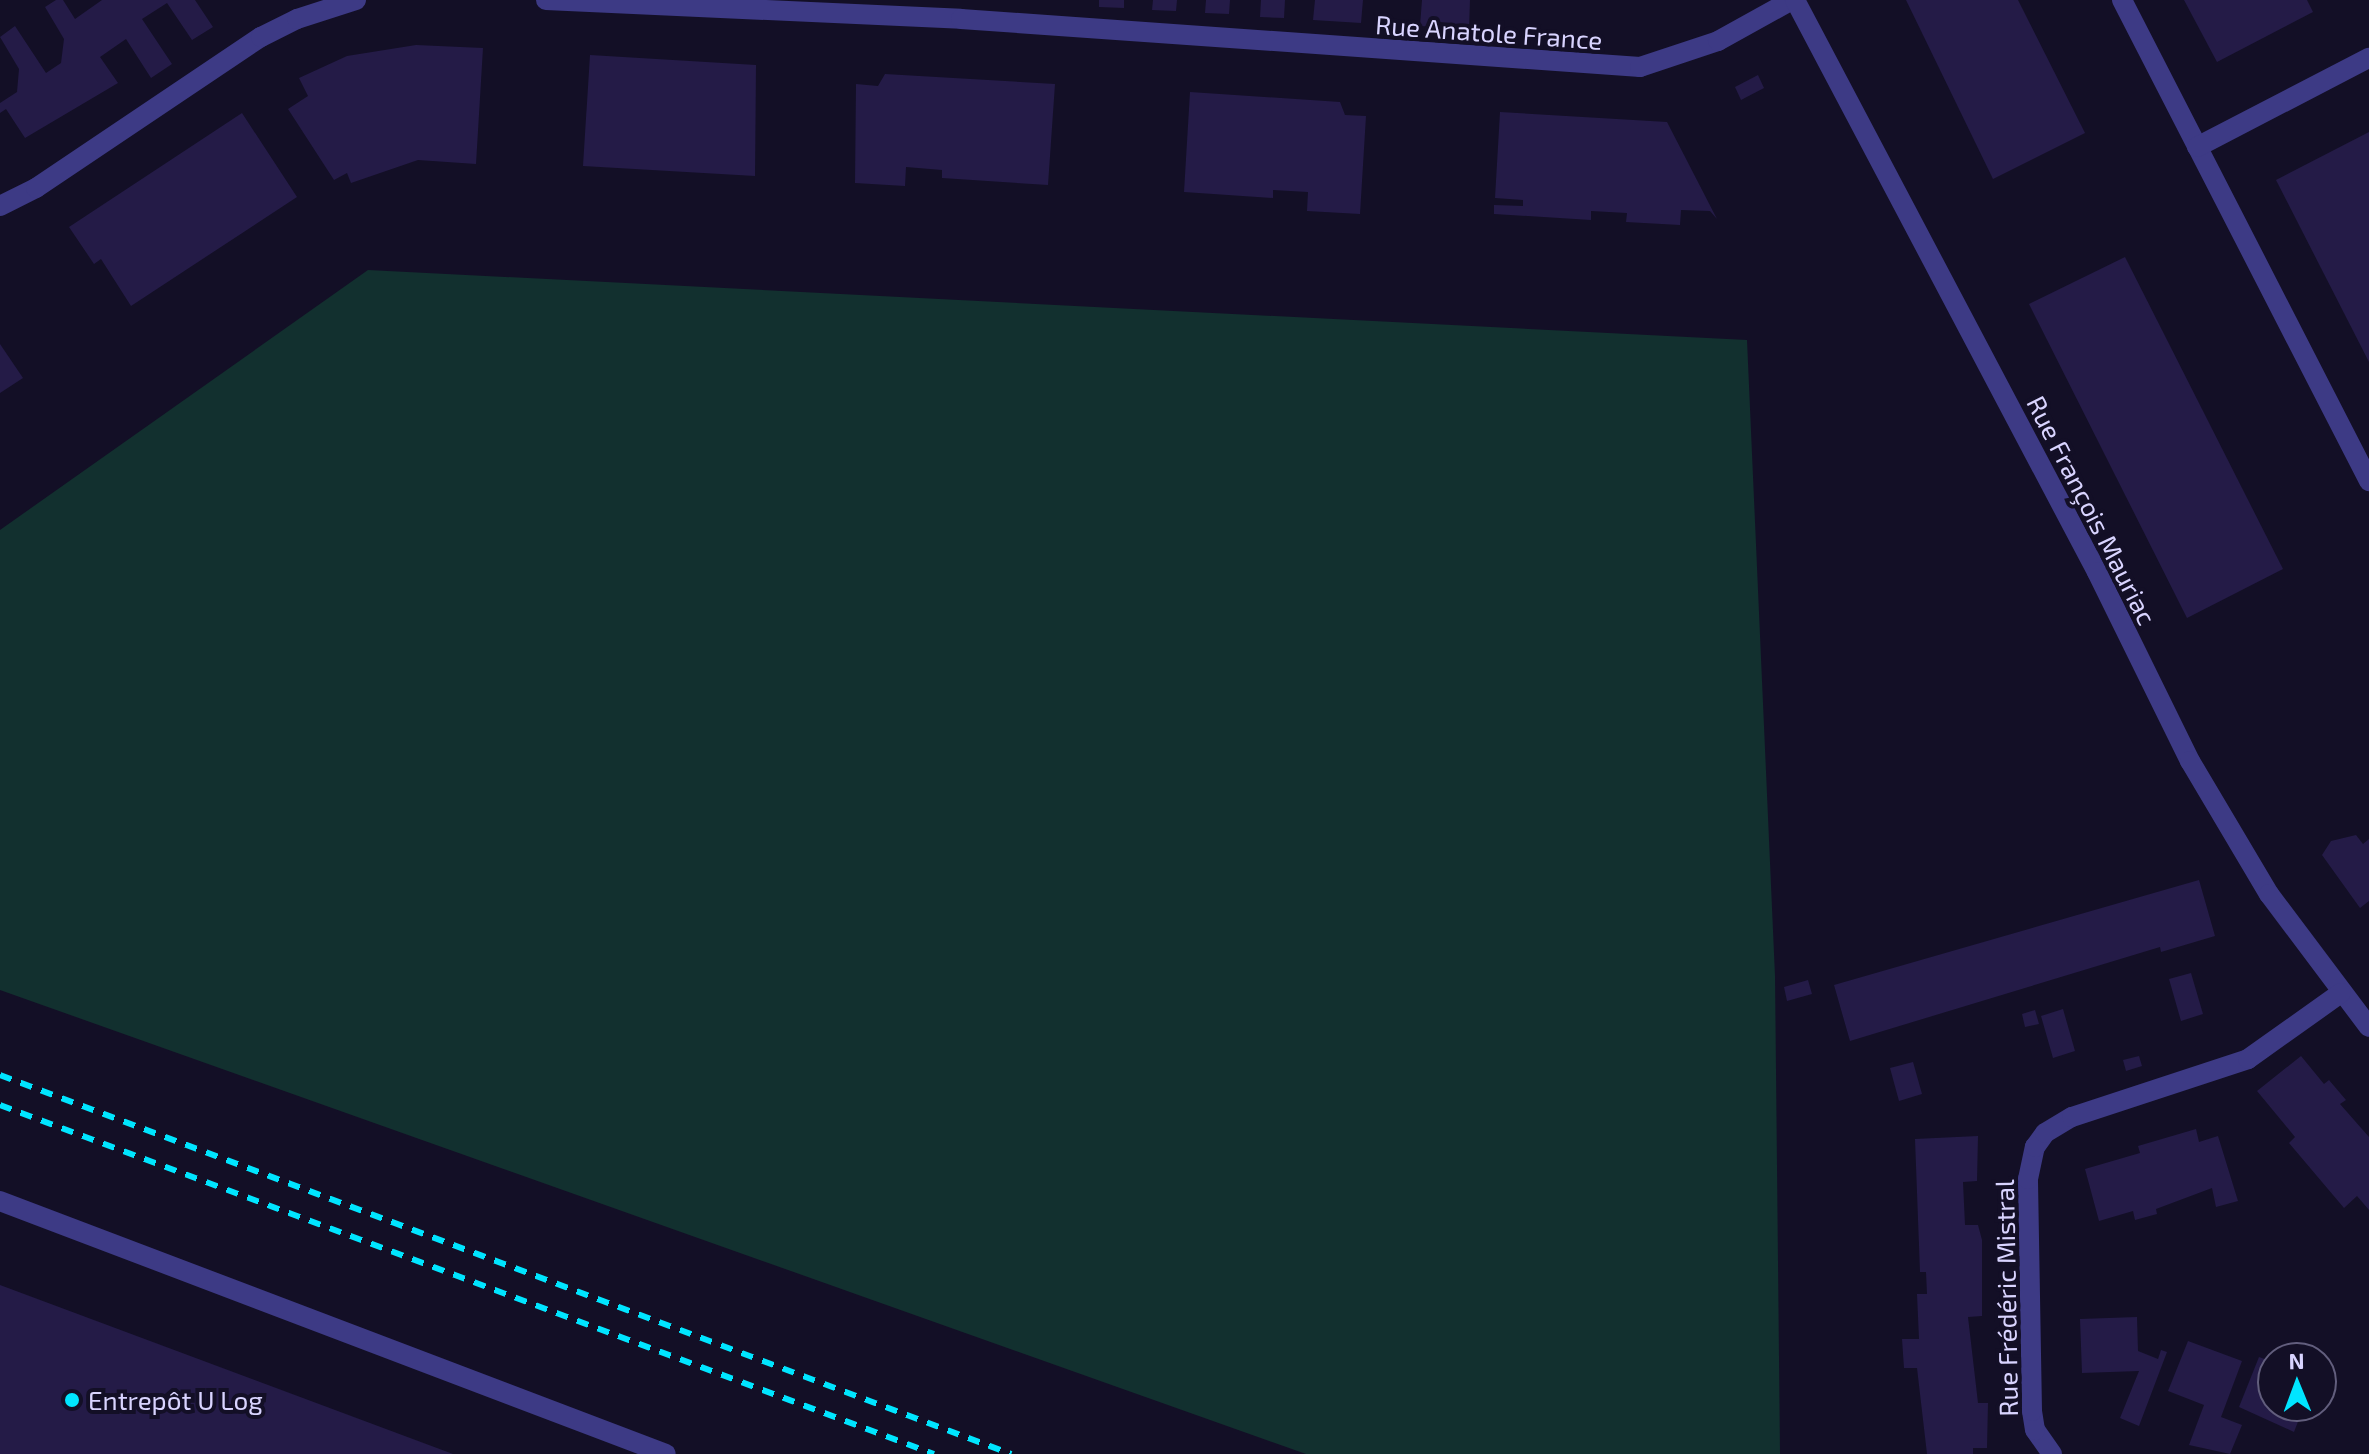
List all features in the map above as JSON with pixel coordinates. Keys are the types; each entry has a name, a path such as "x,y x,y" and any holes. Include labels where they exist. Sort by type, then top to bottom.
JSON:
{"street":[{"path":"0,206 36,188 261,37 297,19 356,0"},
{"name":"Rue Anatole France","path":"546,0 961,19 1640,67 1718,41 1794,0"},
{"name":"Rue François Mauriac","path":"1794,0 2090,558 2190,761 2269,894 2369,1027"},
{"path":"2122,0 2369,481"},
{"path":"2197,147 2369,58"},
{"name":"Rue Frédéric Mistral","path":"2052,1454 2035,1430 2032,1411 2028,1179 2035,1147 2072,1117 2221,1073 2248,1059 2341,993"},
{"path":"0,1201 666,1454"}],"green space":[{"path":"368,270 1747,340 1775,976 1780,1454 1306,1454 0,990 0,530"}],"building":[{"path":"56,0 63,0 75,19 102,0 195,0 213,27 192,40 167,3 142,19 172,64 151,78 126,39 100,57 118,83 25,138 6,109 0,113 0,103 17,92 19,69 0,37 15,26 46,73 61,63 64,39 45,7"},
{"path":"1099,0 1124,0 1124,8 1099,7"},
{"path":"1153,0 1177,0 1176,11 1152,10"},
{"path":"1206,0 1230,0 1229,14 1205,13"},
{"path":"1261,0 1285,0 1284,18 1260,17"},
{"path":"1315,0 1363,0 1361,23 1313,20"},
{"path":"1422,0 1470,0 1469,29 1420,26"},
{"path":"1906,0 2018,0 2085,133 1993,179"},
{"path":"2184,0 2307,0 2313,12 2217,62"},
{"path":"416,45 483,48 476,164 418,160 351,183 347,173 334,180 288,109 308,96 299,78 347,56"},
{"path":"590,55 756,65 755,176 583,166"},
{"path":"885,74 1055,84 1048,185 942,178 942,170 906,167 905,186 855,183 856,84 878,86"},
{"path":"1758,75 1764,88 1741,100 1735,87"},
{"path":"1190,92 1340,102 1345,115 1366,116 1360,214 1307,211 1308,192 1273,190 1273,198 1184,192"},
{"path":"1500,112 1667,122 1717,219 1710,211 1681,210 1680,225 1626,222 1627,213 1591,211 1591,220 1494,214 1494,205 1523,206 1523,200 1495,198"},
{"path":"242,113 297,197 131,306 101,259 94,264 69,227"},
{"path":"2369,132 2369,362 2276,180"},
{"path":"2125,257 2283,569 2187,618 2029,304"},
{"path":"0,344 23,378 0,393"},
{"path":"2356,835 2363,844 2369,839 2369,901 2360,908 2322,855 2331,841"},
{"path":"2199,880 2215,936 2161,952 2160,947 1850,1041 1834,985"},
{"path":"2191,973 2203,1014 2181,1021 2169,979"},
{"path":"1808,980 1812,994 1787,1001 1784,987"},
{"path":"2063,1009 2075,1051 2053,1058 2041,1016"},
{"path":"2035,1010 2039,1024 2025,1027 2022,1014"},
{"path":"2139,1056 2142,1066 2126,1071 2123,1060"},
{"path":"2301,1056 2324,1084 2329,1080 2346,1100 2340,1104 2369,1137 2369,1210 2357,1196 2344,1208 2289,1143 2295,1137 2257,1091"},
{"path":"1913,1062 1922,1094 1899,1101 1890,1068"},
{"path":"2196,1129 2199,1142 2218,1136 2238,1201 2216,1207 2212,1188 2156,1209 2157,1214 2135,1220 2133,1211 2099,1221 2085,1169 2140,1153 2138,1146"},
{"path":"1978,1136 1977,1181 1963,1182 1965,1225 1978,1225 1982,1240 1982,1316 1968,1317 1978,1403 1988,1403 1987,1448 1973,1448 1973,1454 1927,1454 1917,1368 1904,1368 1902,1339 1919,1339 1917,1294 1927,1294 1926,1272 1920,1272 1915,1139"},
{"path":"0,1285 453,1454 0,1454"},
{"path":"2137,1317 2138,1351 2158,1359 2161,1350 2167,1352 2139,1426 2120,1418 2139,1371 2082,1373 2080,1319"},
{"path":"2188,1341 2242,1361 2221,1417 2242,1425 2230,1454 2189,1445 2204,1405 2168,1391"},
{"path":"2257,1362 2257,1415 2239,1407"},
{"path":"2272,1422 2298,1422 2294,1432"}],"railway":[{"path":"0,1075 1011,1454"},
{"path":"0,1105 934,1454"}],"place":[{"name":"Entrepôt U Log","path":"72,1400"}]}
